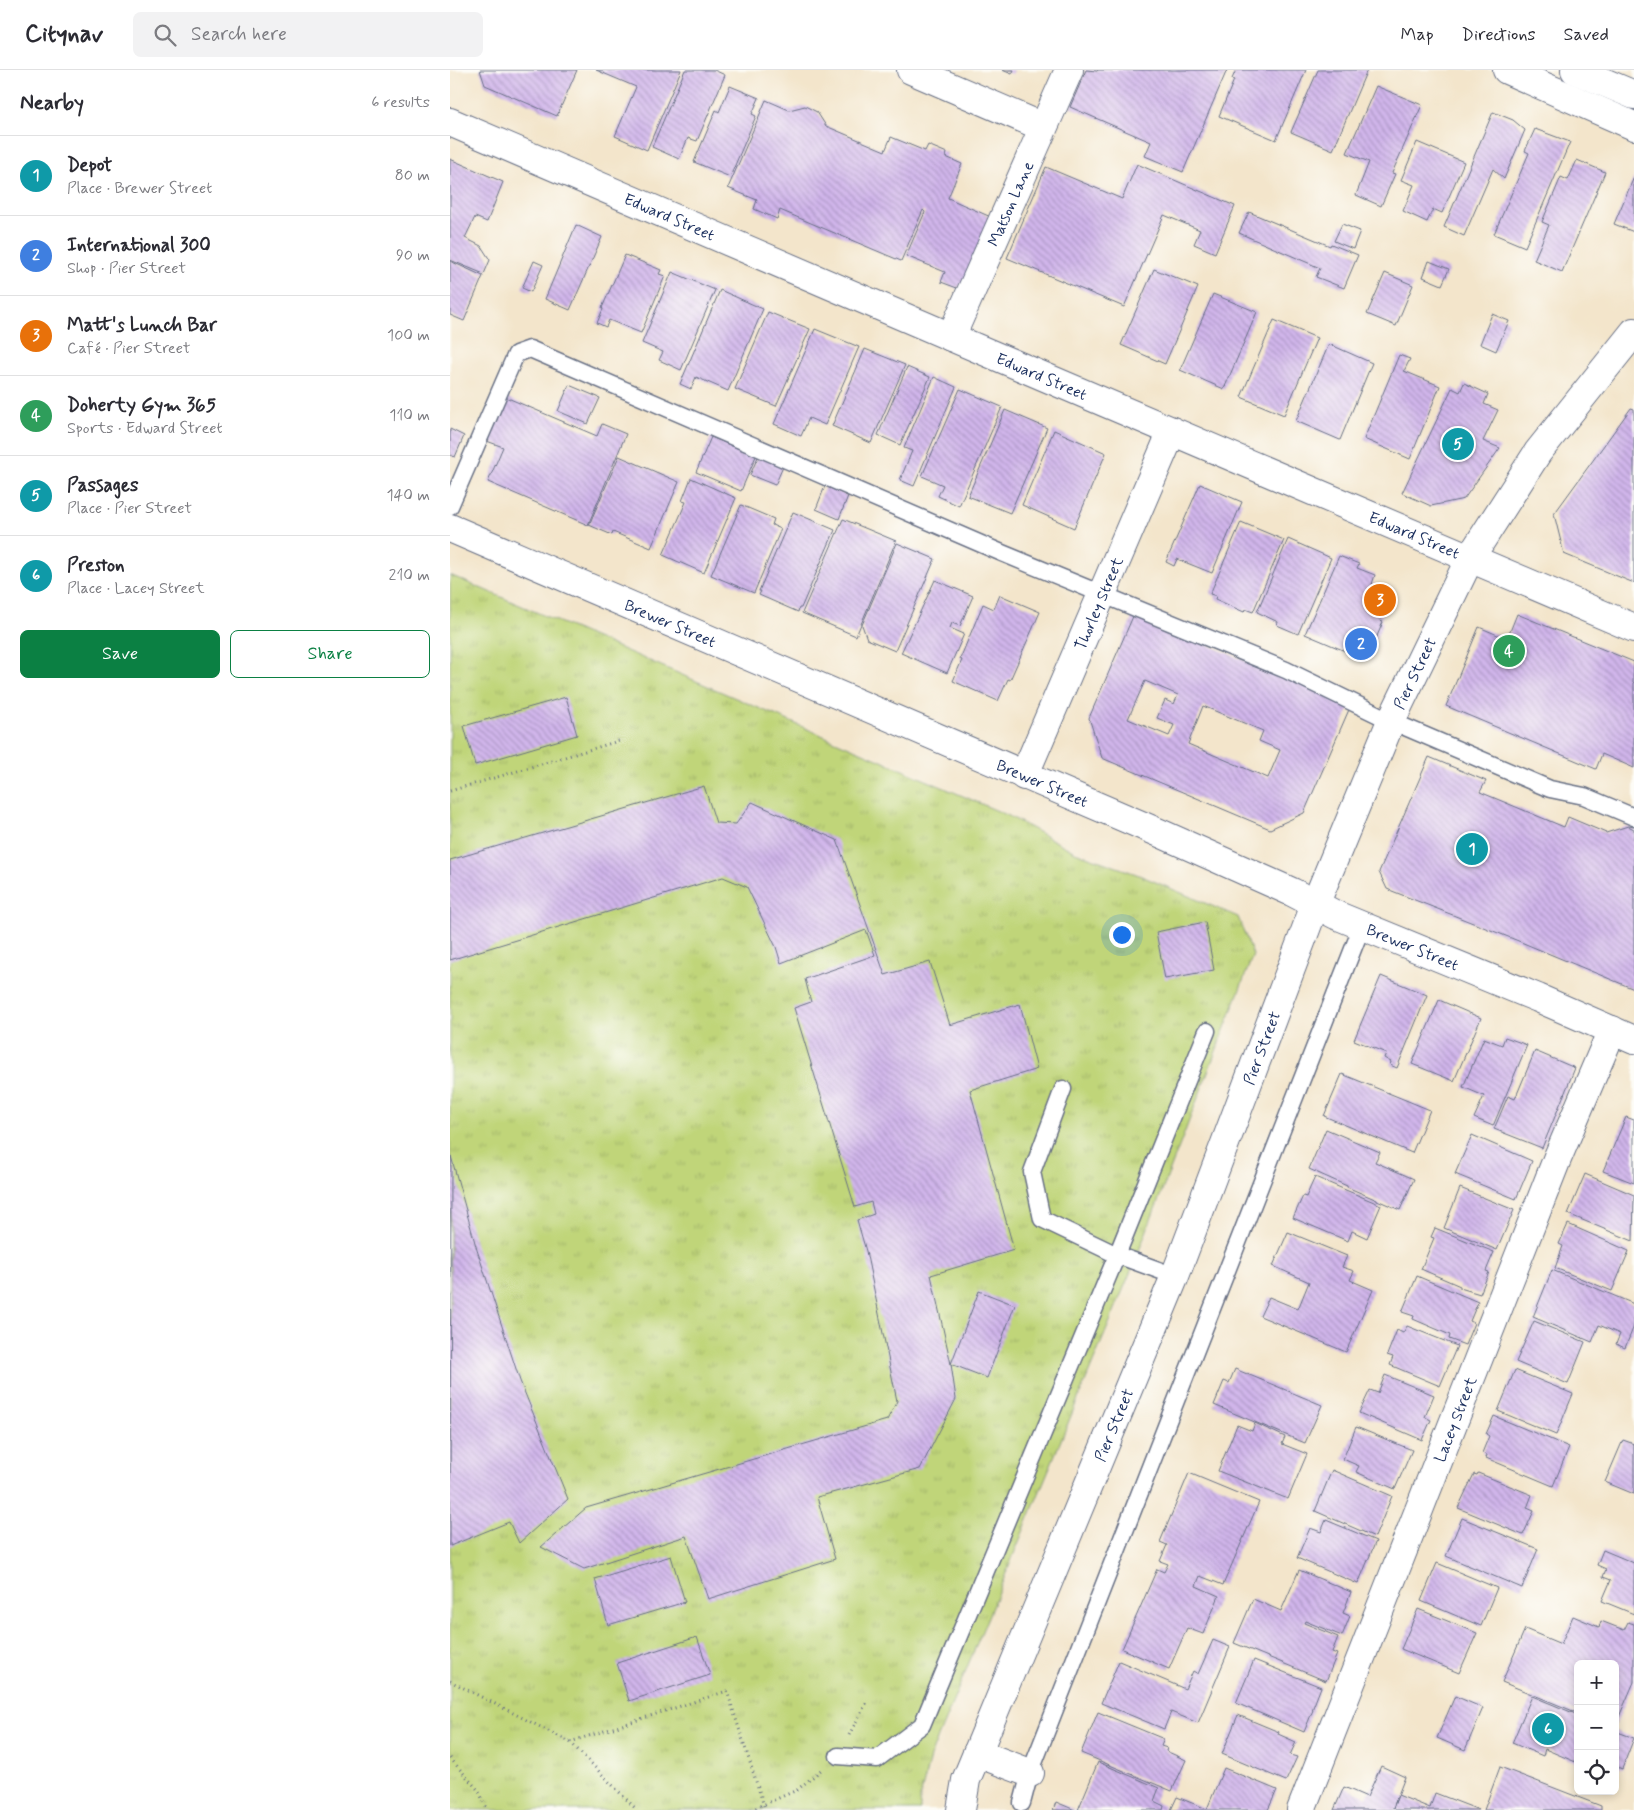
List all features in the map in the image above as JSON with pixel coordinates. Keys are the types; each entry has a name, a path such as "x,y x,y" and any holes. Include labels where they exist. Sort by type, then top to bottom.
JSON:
{"street":[{"path":"911,70 1044,127"},
{"name":"Matson Lane","path":"952,338 1069,70"},
{"path":"1507,70 1634,126"},
{"path":"1575,70 1634,95"},
{"name":"Edward Street","path":"450,122 1634,628"},
{"name":"Pier Street","path":"962,1807 966,1780 1175,1276 1315,905 1392,721 1470,558 1538,452 1634,332"},
{"name":"Thorley Street","path":"1024,776 1172,432"},
{"name":"Brewer Street","path":"450,528 1162,834 1292,892 1315,905 1362,926 1623,1035"},
{"name":"Lacey Street","path":"1301,1810 1557,1159 1623,1035"},
{"path":"977,1753 1030,1772"}],"lane":[{"path":"450,506 516,354 530,348 1102,595 1286,670 1392,721 1550,789 1584,796 1634,817"},
{"path":"1022,1803 1030,1772 1362,926"},
{"path":"838,1756 877,1759 922,1725 1117,1255 1207,1031"},
{"path":"1063,1089 1032,1172 1042,1219 1117,1255 1175,1276"}],"path":[{"path":"450,791 622,740"},
{"path":"450,1681 570,1742 636,1810"},
{"path":"570,1742 728,1691 764,1806"},
{"path":"450,1758 478,1790 488,1810"}],"green space":[{"path":"450,575 1007,815 1075,852 1139,875 1238,917 1253,955 1135,1261 930,1757 920,1798 920,1810 450,1810"}],"building":[{"path":"480,70 577,70 557,116 485,85"},
{"path":"596,70 681,70 647,150 615,136 636,87"},
{"path":"685,70 714,70 725,75 697,141 688,138 679,159 652,147"},
{"path":"1002,70 1014,70 1012,74"},
{"path":"1086,70 1227,70 1183,172 1145,156 1151,142 1070,107"},
{"path":"1236,70 1306,70 1276,140 1219,116 1234,80 1232,79"},
{"path":"1318,70 1367,70 1333,150 1291,132"},
{"path":"730,86 759,98 752,114 756,116 730,177 694,162 716,110 719,112"},
{"path":"1376,86 1422,105 1392,173 1395,174 1381,206 1356,195 1369,162 1347,153"},
{"path":"766,100 789,110 805,106 817,112 826,126 885,151 891,137 925,151 928,145 947,153 946,157 962,164 948,198 993,218 965,282 957,288 941,282 945,272 906,256 925,212 923,210 901,261 780,210 777,219 754,209 757,200 728,188"},
{"path":"1493,112 1513,120 1525,130 1504,179 1493,169 1464,236 1444,227"},
{"path":"1535,129 1570,142 1525,247 1494,234 1529,153 1525,151"},
{"path":"1417,142 1464,162 1442,213 1433,209 1427,222 1403,211 1414,185 1401,180"},
{"path":"450,159 503,182 487,222 475,217 465,238 481,246 490,260 484,274 450,260"},
{"path":"1577,160 1605,172 1562,272 1534,260 1549,225 1542,222 1561,177 1568,180"},
{"path":"1137,164 1235,206 1215,253 1194,244 1200,230 1164,215 1124,307 1007,258 1046,167 1122,199"},
{"path":"1634,177 1634,232 1614,224"},
{"path":"1249,212 1330,246 1331,244 1358,255 1344,288 1316,277 1320,268 1239,233"},
{"path":"1342,224 1360,231 1353,249 1334,241"},
{"path":"576,225 602,237 570,310 545,299"},
{"path":"625,255 661,270 659,274 665,276 641,333 609,320 606,327 597,323"},
{"path":"450,261 483,276 464,321 450,315"},
{"path":"534,261 543,265 531,292 522,288"},
{"path":"1429,261 1449,269 1442,285 1423,277"},
{"path":"1154,269 1198,287 1165,364 1121,345"},
{"path":"672,272 715,290 681,370 659,360 663,352 642,343"},
{"path":"1385,273 1413,285 1396,326 1367,314"},
{"path":"720,290 763,309 728,391 696,377 691,389 680,384"},
{"path":"1213,294 1257,312 1224,389 1180,370"},
{"path":"768,312 810,329 776,406 735,389"},
{"path":"1492,314 1509,321 1496,351 1480,344"},
{"path":"1274,320 1317,338 1284,415 1241,397"},
{"path":"815,329 859,347 825,425 809,418 801,436 774,424"},
{"path":"1329,344 1372,363 1340,440 1296,421"},
{"path":"865,349 905,365 871,443 832,426"},
{"path":"1399,355 1410,359 1404,371 1440,386 1410,459 1364,439"},
{"path":"907,367 930,377 900,445 878,435"},
{"path":"934,377 956,387 914,486 900,480 912,451 904,448"},
{"path":"1464,383 1488,394 1484,404 1498,410 1483,441 1500,448 1464,499 1431,506 1402,493 1452,388 1460,392"},
{"path":"569,385 600,398 588,424 558,411"},
{"path":"960,389 1002,407 959,506 938,496 943,485 922,476"},
{"path":"503,396 597,436 602,424 626,434 588,525 488,482 503,447 484,440"},
{"path":"1631,408 1634,409 1634,583 1564,554 1554,514"},
{"path":"1005,410 1047,428 1010,513 968,496"},
{"path":"450,429 464,436 455,457 450,455"},
{"path":"1054,430 1106,453 1074,528 1022,505"},
{"path":"711,437 756,456 741,491 696,472"},
{"path":"761,450 786,460 775,485 750,475"},
{"path":"619,456 679,482 651,548 613,532 612,535 589,525"},
{"path":"691,478 736,498 704,573 663,555 686,502 682,501"},
{"path":"1200,484 1242,502 1212,573 1177,559 1174,566 1166,562"},
{"path":"825,486 848,496 839,519 816,509"},
{"path":"741,505 774,519 772,525 781,529 754,593 711,575"},
{"path":"793,512 835,530 798,612 759,595 761,591 759,591"},
{"path":"843,519 896,541 856,636 802,613"},
{"path":"1241,522 1284,540 1253,612 1245,609 1244,612 1215,599 1216,596 1210,594"},
{"path":"1288,539 1331,558 1298,634 1277,625 1278,622 1257,612"},
{"path":"897,543 935,559 895,651 867,639 862,625"},
{"path":"1339,556 1359,564 1357,568 1375,575 1372,584 1380,587 1388,603 1380,621 1383,622 1372,648 1369,647 1364,659 1305,634"},
{"path":"935,580 973,596 960,626 952,623 950,628 964,634 947,673 901,653"},
{"path":"1000,595 1040,612 1010,680 1008,679 998,701 953,681 983,604 994,609"},
{"path":"1134,614 1351,705 1304,813 1270,829 1102,758 1089,718","holes":["1145,681 1178,695 1174,704 1165,700 1157,718 1174,725 1169,736 1128,719","1203,706 1263,731 1259,741 1280,750 1268,778 1188,744"]},
{"path":"1517,614 1634,662 1634,768 1602,754 1596,769 1446,706 1479,627 1507,639"},
{"path":"566,697 577,735 475,765 464,726"},
{"path":"1429,757 1486,781 1480,792 1564,827 1568,817 1606,833 1628,826 1634,829 1634,989 1387,889 1379,872"},
{"path":"704,786 716,823 736,824 752,802 837,840 885,975 930,962 950,1025 1020,1004 1037,1069 970,1090 1014,1250 931,1275 951,1364 956,1399 920,1469 817,1497 835,1559 708,1599 686,1536 584,1569 541,1547 586,1508 887,1420 897,1401 866,1251 857,1220 874,1214 871,1202 855,1207 794,1008 811,1002 805,979 875,955 866,930 781,963 776,947 747,887 723,877 450,960 450,860"},
{"path":"1205,922 1214,970 1165,979 1156,932"},
{"path":"1381,976 1427,995 1397,1068 1390,1065 1391,1062 1384,1058 1386,1053 1354,1040"},
{"path":"1439,1000 1481,1018 1454,1081 1412,1064"},
{"path":"1505,1037 1527,1045 1493,1126 1474,1118 1484,1096 1463,1087 1484,1038 1502,1045"},
{"path":"1535,1051 1575,1068 1542,1148 1494,1129 1508,1096 1515,1099"},
{"path":"1342,1074 1430,1110 1412,1153 1324,1116"},
{"path":"1626,1117 1634,1120 1634,1183 1603,1171"},
{"path":"1326,1129 1380,1152 1375,1162 1414,1179 1400,1210 1309,1169"},
{"path":"1472,1135 1532,1161 1516,1199 1455,1174"},
{"path":"451,1156 477,1250 520,1381 568,1499 519,1543 509,1522 450,1546"},
{"path":"1585,1174 1634,1195 1633,1241 1568,1214"},
{"path":"1315,1177 1381,1205 1367,1238 1352,1231 1348,1241 1293,1218 1303,1196 1306,1197"},
{"path":"1460,1188 1514,1210 1497,1250 1444,1228"},
{"path":"1568,1224 1629,1251 1612,1291 1555,1268 1563,1246 1559,1244"},
{"path":"1435,1228 1494,1252 1486,1271 1489,1272 1480,1294 1460,1288 1460,1286 1421,1269 1434,1238 1431,1237"},
{"path":"1288,1232 1347,1256 1342,1267 1354,1271 1350,1280 1373,1290 1346,1352 1260,1316 1269,1297 1298,1309 1309,1282 1273,1266"},
{"path":"1552,1270 1634,1304 1634,1326 1625,1348 1616,1344 1620,1334 1599,1325 1592,1342 1533,1317"},
{"path":"1417,1276 1478,1302 1470,1321 1474,1323 1465,1345 1449,1339 1450,1335 1413,1319 1414,1316 1402,1312"},
{"path":"979,1291 1015,1305 987,1378 951,1364"},
{"path":"1534,1321 1585,1342 1568,1384 1516,1362"},
{"path":"1407,1326 1457,1346 1440,1386 1390,1365 1393,1357 1387,1355 1397,1330 1403,1333"},
{"path":"1235,1369 1322,1405 1305,1443 1214,1405 1224,1381 1229,1383"},
{"path":"1515,1370 1573,1394 1556,1435 1498,1411"},
{"path":"1385,1375 1434,1395 1425,1417 1431,1420 1422,1440 1359,1413 1370,1390 1378,1393"},
{"path":"1494,1416 1569,1447 1553,1486 1486,1458 1487,1455 1482,1453 1489,1436 1486,1434"},
{"path":"1255,1423 1285,1437 1282,1444 1307,1454 1288,1499 1218,1471 1237,1425 1252,1431"},
{"path":"1356,1427 1412,1450 1395,1489 1356,1472 1359,1466 1343,1459"},
{"path":"1623,1440 1634,1444 1634,1494 1605,1482"},
{"path":"1332,1470 1392,1496 1375,1537 1315,1511"},
{"path":"1189,1473 1259,1502 1223,1585 1200,1576 1196,1586 1219,1596 1203,1634 1187,1628 1169,1669 1122,1649 1157,1569 1164,1572 1168,1564 1160,1561 1167,1545 1160,1542"},
{"path":"1478,1473 1532,1495 1527,1508 1534,1511 1523,1535 1458,1508 1474,1474 1477,1475"},
{"path":"1462,1518 1538,1549 1522,1588 1446,1556"},
{"path":"1326,1520 1376,1541 1358,1584 1297,1558 1310,1528 1321,1532"},
{"path":"1603,1550 1634,1563 1634,1614 1602,1601 1611,1580 1603,1577 1606,1569 1597,1565"},
{"path":"671,1556 685,1602 608,1625 595,1579"},
{"path":"1437,1563 1497,1588 1481,1626 1421,1601"},
{"path":"1299,1570 1351,1592 1343,1613 1350,1616 1342,1636 1305,1621 1304,1623 1338,1637 1332,1652 1337,1654 1326,1681 1234,1643 1253,1599 1281,1611"},
{"path":"1418,1609 1477,1633 1459,1673 1401,1649"},
{"path":"1573,1616 1599,1627 1601,1621 1624,1630 1628,1622 1634,1624 1634,1682 1619,1717 1619,1660 1574,1660 1574,1711 1502,1682 1525,1629 1561,1644"},
{"path":"697,1637 710,1675 629,1701 617,1663"},
{"path":"1213,1640 1230,1647 1198,1723 1171,1712 1164,1729 1101,1703 1119,1661 1185,1689 1193,1671 1198,1674"},
{"path":"1254,1660 1321,1687 1304,1732 1236,1703"},
{"path":"1455,1696 1483,1708 1465,1750 1437,1738"},
{"path":"1532,1696 1574,1713 1574,1761 1545,1749 1543,1756 1512,1743"},
{"path":"1098,1712 1164,1739 1161,1746 1167,1748 1166,1751 1186,1760 1172,1791 1081,1753"},
{"path":"1238,1715 1279,1732 1278,1734 1296,1742 1290,1755 1297,1757 1286,1781 1222,1754"},
{"path":"1619,1732 1634,1738 1622,1769 1619,1768"},
{"path":"1098,1762 1159,1788 1154,1801 1164,1806 1163,1810 1078,1810"},
{"path":"1381,1766 1405,1777 1398,1795 1430,1808 1435,1793 1479,1810 1334,1810 1344,1787 1367,1797"},
{"path":"1500,1767 1601,1806 1601,1810 1484,1810"},
{"path":"1224,1768 1277,1790 1268,1810 1171,1810 1177,1797 1207,1809"},
{"path":"1056,1802 1075,1810 1053,1810"}],"place":[{"name":"Passages","path":"1458,444"},
{"name":"Matt's Lunch Bar","path":"1380,600"},
{"name":"International 300","path":"1361,644"},
{"name":"Doherty Gym 365","path":"1509,651"},
{"name":"Depot","path":"1472,849"},
{"name":"Preston","path":"1548,1729"}]}
